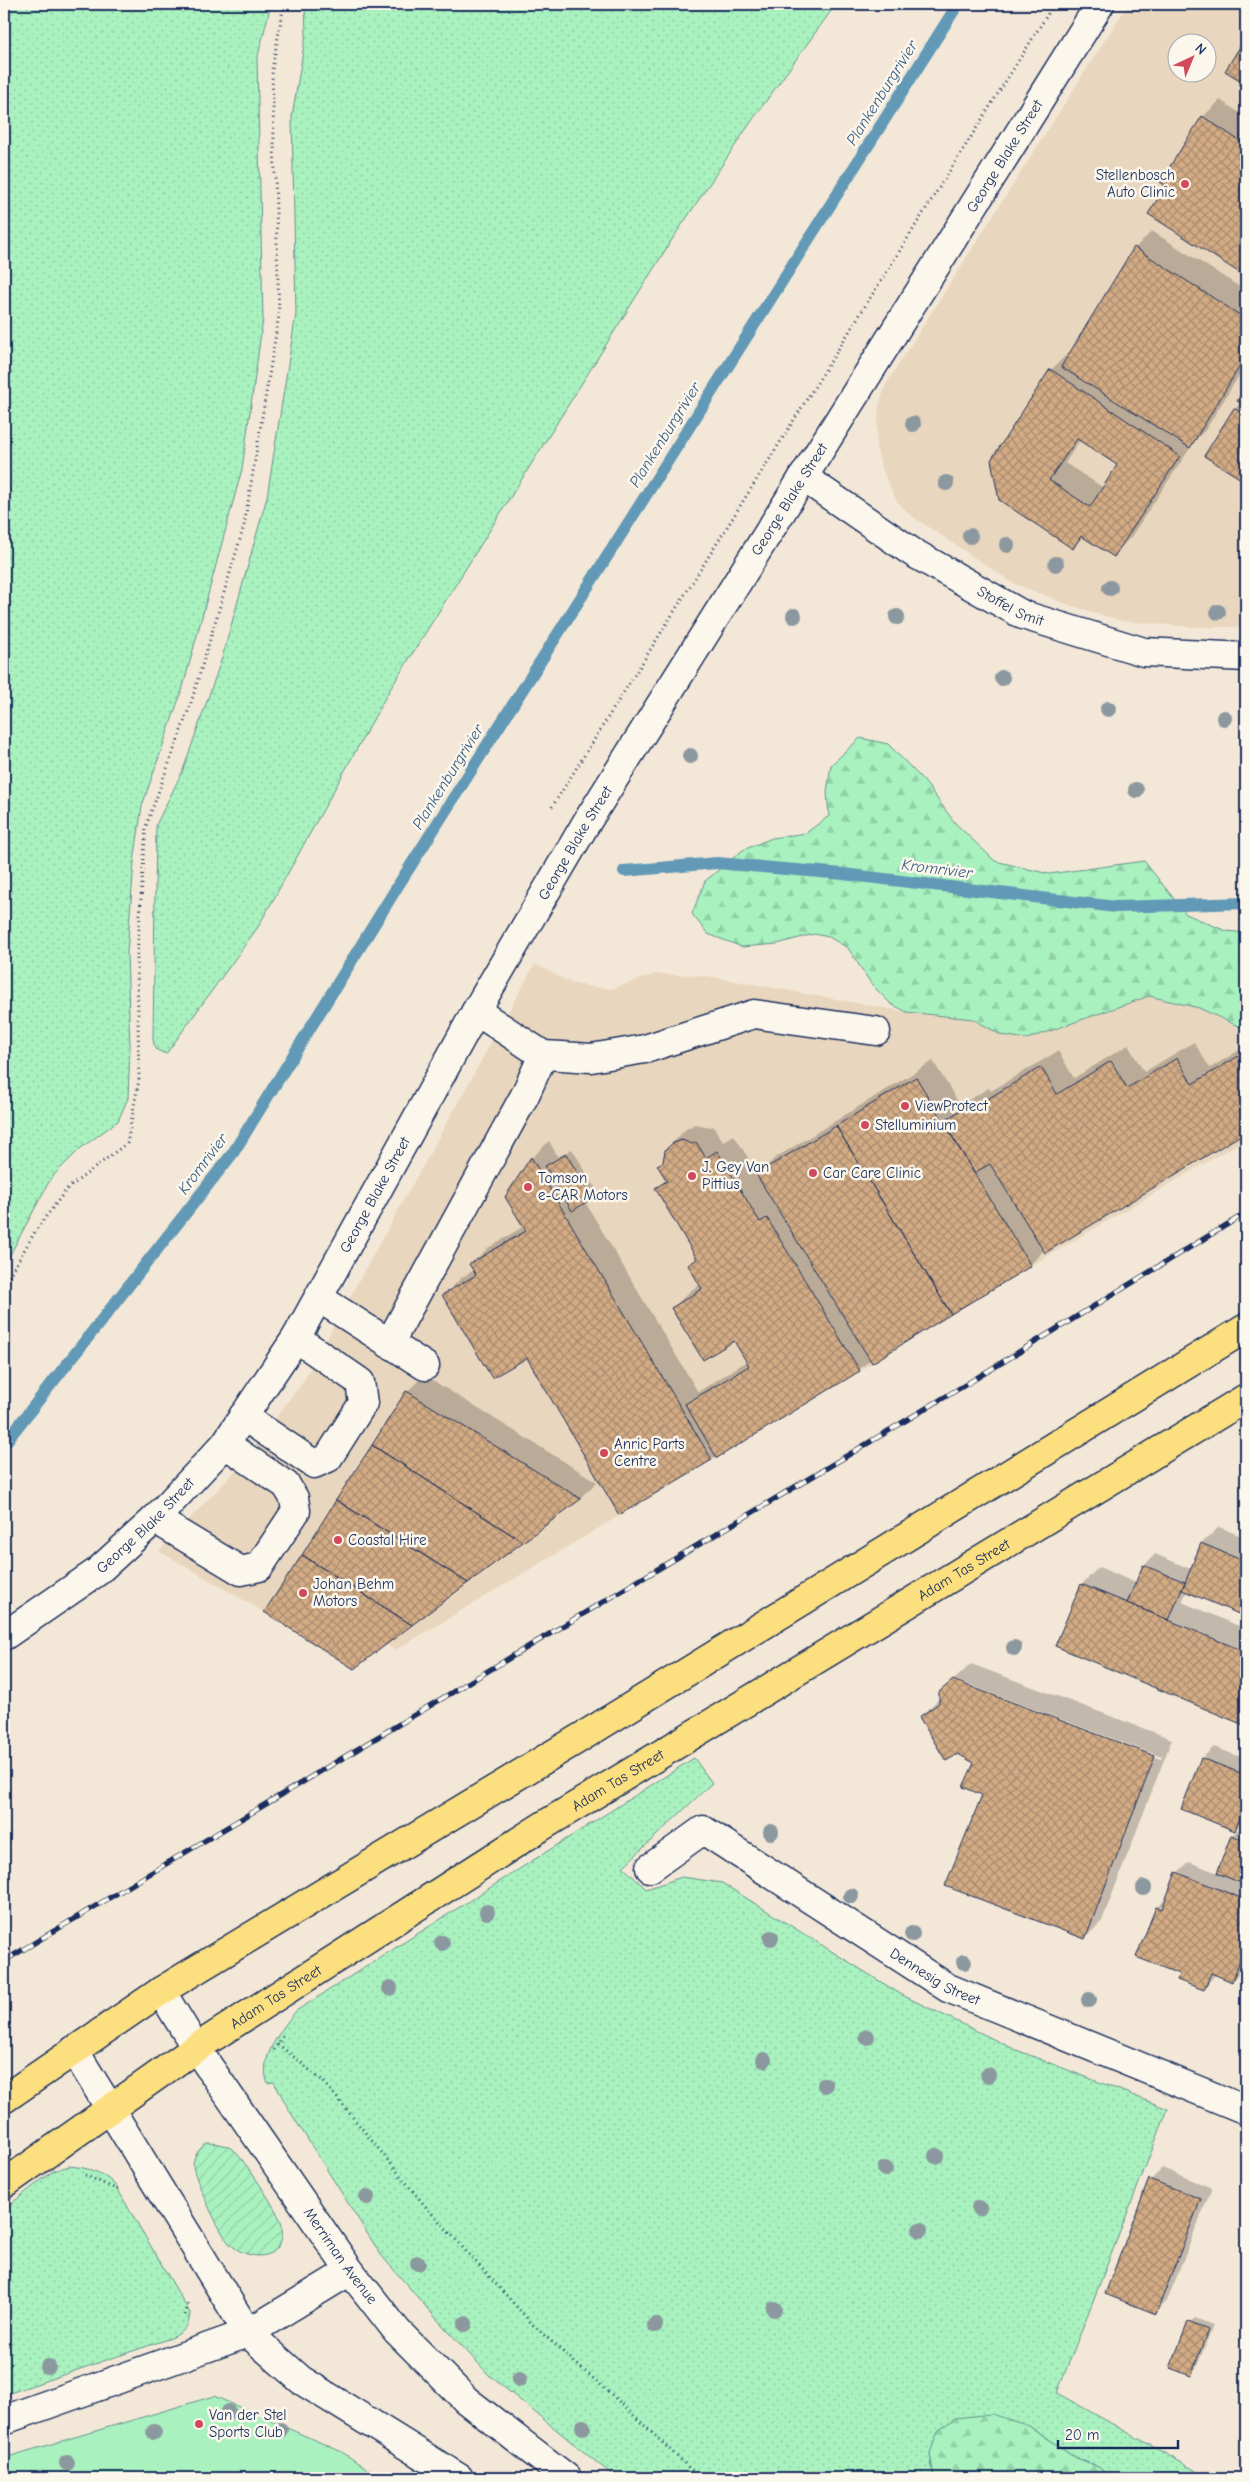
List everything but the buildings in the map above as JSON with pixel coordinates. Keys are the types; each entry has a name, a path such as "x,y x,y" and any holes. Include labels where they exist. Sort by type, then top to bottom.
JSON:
{"main road":[{"path":"4,2099 161,1992 600,1726 1246,1328"},
{"name":"Adam Tas Street","path":"4,2184 196,2048 541,1827 1246,1398"}],"street":[{"name":"George Blake Street","path":"4,1636 97,1572 155,1519 225,1444 296,1338 476,1011 585,826 1100,4"},
{"name":"Stoffel Smit","path":"803,477 912,552 1023,616 1144,652 1246,657"},
{"path":"476,1011 543,1055 592,1058 645,1049 754,1014 876,1031"},
{"path":"389,1344 524,1095 543,1055"},
{"path":"319,1298 425,1366"},
{"path":"243,1416 314,1464 328,1458 362,1403 360,1382 296,1338"},
{"path":"155,1519 241,1571 259,1567 296,1511 294,1498 286,1485 225,1444"},
{"name":"Dennesig Street","path":"650,1868 703,1830 948,1988 1246,2110"},
{"name":"Merriman Avenue","path":"161,1992 196,2048 350,2271 397,2331 466,2400 567,2478"},
{"path":"74,2050 248,2333 301,2380 459,2478"},
{"path":"4,2420 248,2333 350,2271"}],"path":[{"path":"4,1285 36,1230 67,1190 126,1143 139,1080 137,957 146,826 190,706 244,526 279,314 272,70 284,4"},
{"path":"274,2050 285,2033"},
{"path":"278,2044 324,2082 426,2207 535,2328 612,2395 700,2478"},
{"path":"85,2174 125,2194"},
{"path":"185,2316 189,2302"}],"shaded area":[{"path":"1128,4 1246,4 1246,627 1192,627 1122,621 1069,605 1013,583 910,515 896,500 881,467 876,446 879,405 886,384"},
{"path":"535,964 573,984 611,989 655,974 707,976 907,1012 973,1019 985,1025 1099,1014 1149,996 1176,1002 1199,1008 1240,1029 1246,1039 1246,1139 1031,1266 396,1650 386,1645 354,1669 264,1612 159,1551 238,1468 302,1383"}],"green space":[{"path":"4,4 271,4 257,60 263,319 242,469 183,687 142,806 134,862 127,953 130,1047 128,1098 118,1121 81,1148 51,1178 4,1266"},
{"path":"305,4 836,4 753,119 671,241 389,691 258,927 166,1054 155,1049 153,1039 156,825 183,770 222,658 267,497 296,314 292,117 306,33"},
{"path":"860,738 888,744 924,781 955,823 995,861 1049,874 1144,861 1186,914 1226,931 1246,933 1246,1030 1199,1008 1149,996 1027,1039 1001,1035 973,1019 907,1012 891,1004 872,985 848,948 829,937 814,934 777,944 742,947 708,934 692,914 705,881 743,850 772,838 806,833 829,816 827,792 831,765"},
{"path":"694,1758 712,1783 623,1867 646,1889 682,1877 722,1883 902,1995 1014,2049 1168,2109 1057,2393 1209,2478 1108,2478 1100,2468 1077,2458 1029,2426 930,2453 934,2478 616,2478 490,2376 433,2315 381,2255 289,2110 274,2082 268,2083 265,2074 266,2064 268,2055 278,2035 296,2011"},
{"path":"207,2143 223,2145 232,2149 244,2162 267,2195 282,2227 282,2237 279,2246 274,2251 267,2255 259,2256 243,2253 230,2244 220,2230 208,2206 193,2165 199,2150"},
{"path":"69,2166 94,2171 105,2176 115,2185 190,2313 188,2322 179,2334 171,2338 4,2395 4,2209 53,2171"},
{"name":"Van der Stel Sports Club","path":"214,2396 342,2452 380,2478 4,2478 4,2458"},
{"path":"992,2414 1029,2426 1077,2458 1100,2468 1108,2478 934,2478 930,2453 938,2431 955,2418"}],"waterway":[{"name":"Plankenburgrivier","path":"4,1444 233,1153 399,884 958,4"},
{"name":"Kromrivier","path":"624,871 717,863 843,874 1116,907 1246,903"}],"railway":[{"path":"4,1961 970,1382 1246,1213"}],"place":[{"name":"Stellenbosch Auto Clinic","path":"1185,184"},
{"name":"ViewProtect","path":"905,1106"},
{"name":"Stelluminium","path":"865,1125"},
{"name":"Car Care Clinic","path":"813,1173"},
{"name":"J. Gey Van Pittius","path":"692,1176"},
{"name":"Tomson e-CAR Motors","path":"528,1187"},
{"name":"Anric Parts Centre","path":"604,1453"},
{"name":"Coastal Hire","path":"338,1540"},
{"name":"Johan Behm Motors","path":"303,1593"},
{"name":"Van der Stel Sports Club","path":"199,2424"}]}
